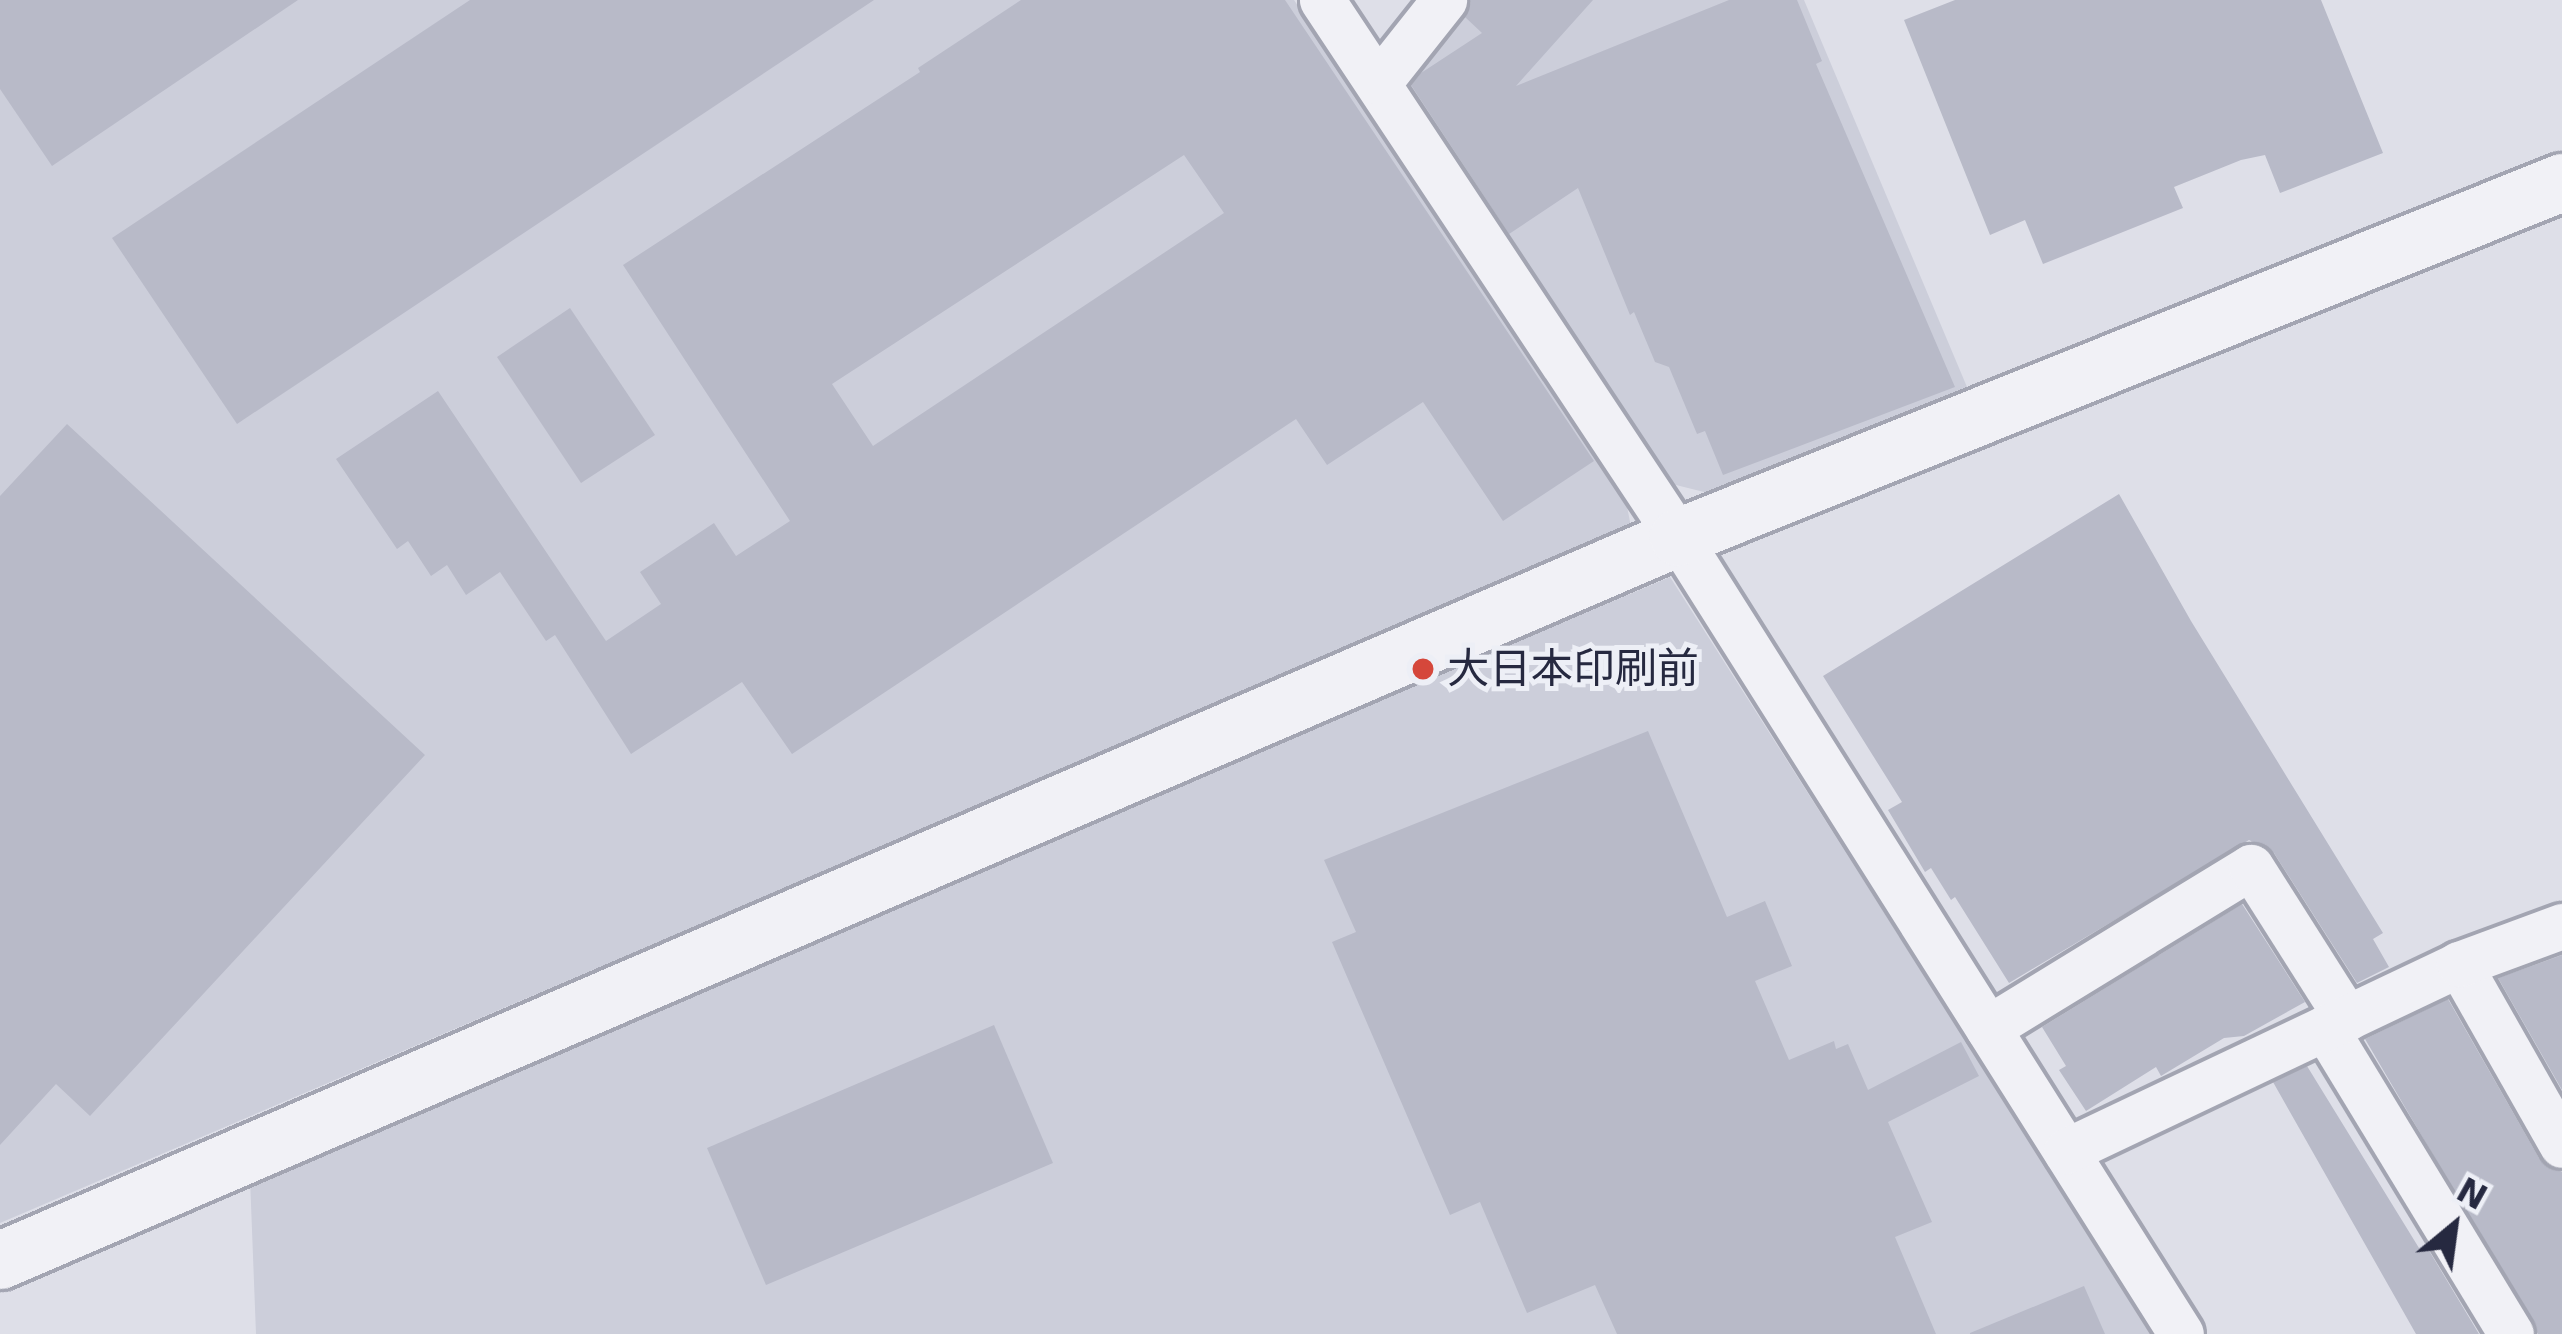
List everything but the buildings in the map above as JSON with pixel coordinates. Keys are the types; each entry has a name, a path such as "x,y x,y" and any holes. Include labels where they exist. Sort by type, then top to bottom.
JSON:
{"street":[{"path":"1322,0 1678,537 2181,1334"},
{"path":"1378,82 1444,0"},
{"path":"0,1260 1678,537 2562,182"},
{"path":"1988,1028 2251,867 2512,1334"},
{"path":"2066,1151 2459,964 2562,926"},
{"path":"2459,964 2562,1144"}],"shaded area":[{"path":"0,0 1294,0 1625,496 1631,527 0,1223"},
{"path":"1472,0 1804,0 1967,387 1708,493 1664,482 1403,94 1403,78"},
{"path":"1670,577 2153,1334 256,1334 250,1178"}],"place":[{"name":"大日本印刷前","path":"1423,669"}]}
